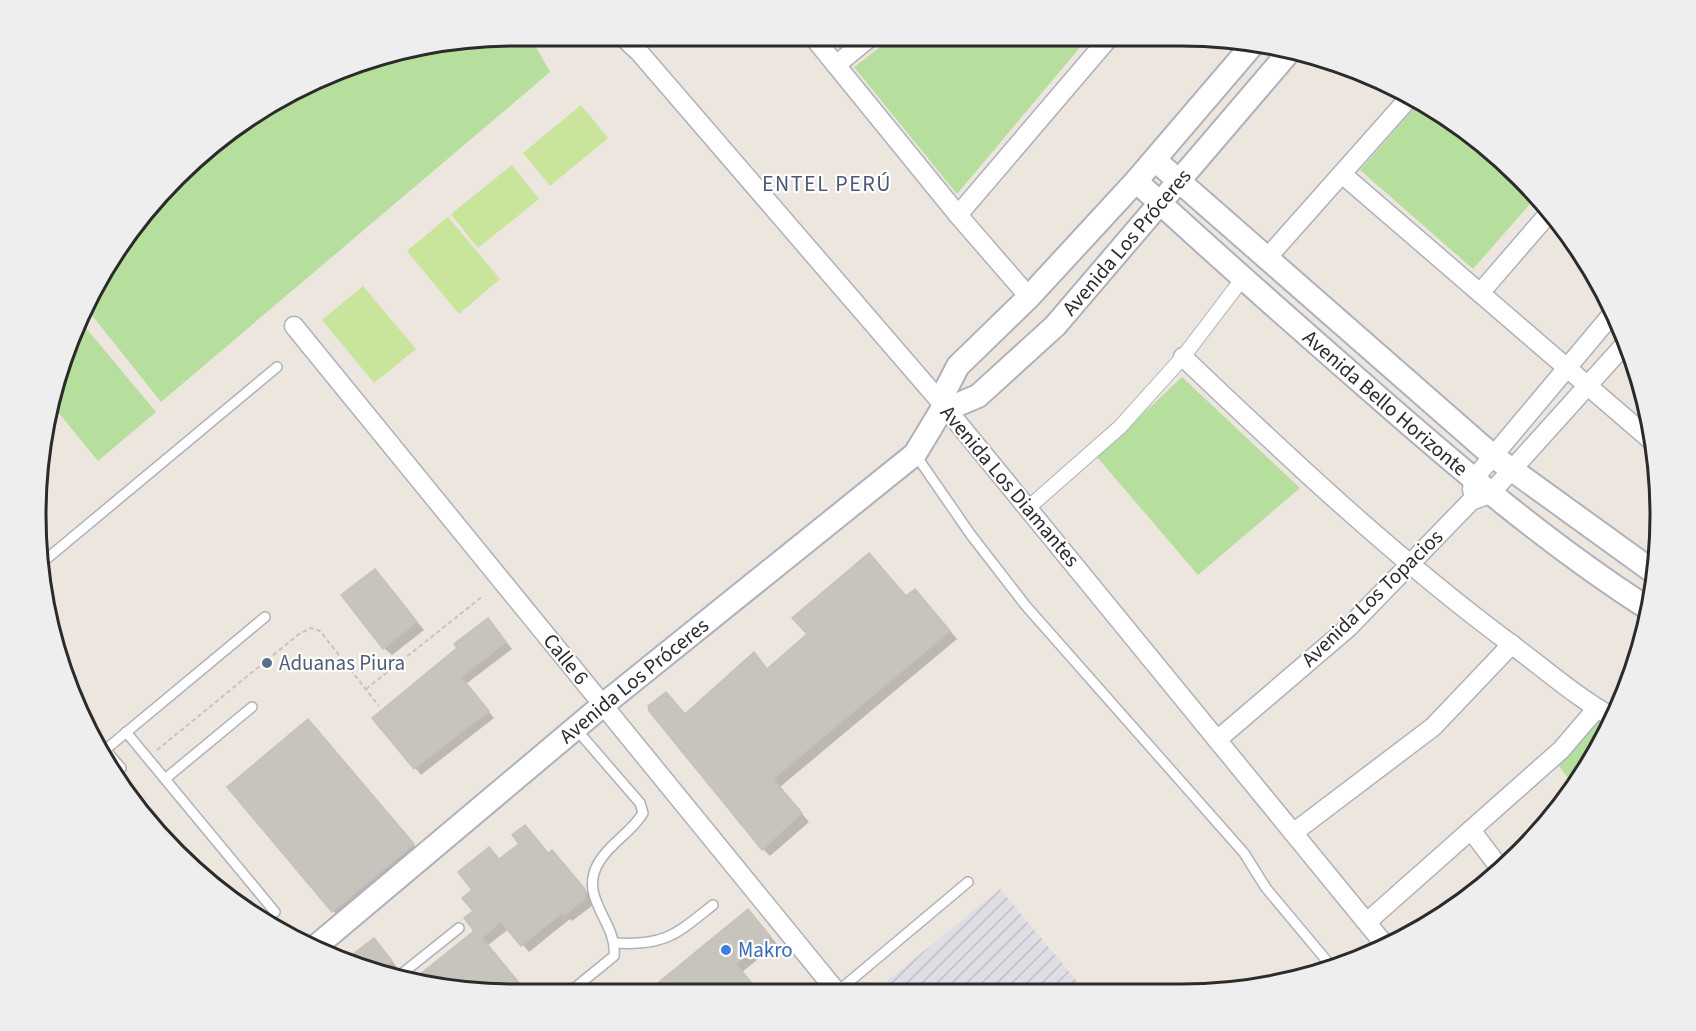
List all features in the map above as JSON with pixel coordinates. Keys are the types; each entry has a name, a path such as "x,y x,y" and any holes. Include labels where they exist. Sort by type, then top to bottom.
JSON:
{"street":[{"name":"Avenida Los Diamantes","path":"633,46 944,406 1380,940"},
{"path":"820,46 958,215 1029,297"},
{"path":"836,65 859,46"},
{"path":"958,215 1102,46"},
{"name":"Avenida Los Próceres","path":"321,942 603,705 915,454 944,406 946,389 958,366 1029,297 1136,181 1247,52"},
{"name":"Avenida Los Próceres","path":"944,406 978,396 1055,326 1284,58"},
{"path":"1267,258 1404,103"},
{"name":"Avenida Bello Horizonte","path":"1155,160 1493,456 1646,567"},
{"path":"1342,174 1566,367 1587,388 1641,433"},
{"name":"Avenida Bello Horizonte","path":"1136,181 1478,491 1605,582 1641,604"},
{"path":"1480,293 1544,219"},
{"path":"1028,507 1120,427 1183,357 1243,278"},
{"name":"Avenida Los Topacios","path":"1478,491 1493,456 1607,321"},
{"name":"Calle 6","path":"294,326 830,984"},
{"name":"Avenida Los Topacios","path":"1217,740 1348,628 1478,491 1511,470 1620,350"},
{"path":"1183,357 1309,478 1408,564 1606,713"},
{"path":"1293,833 1433,726 1512,644"},
{"path":"1366,922 1561,750 1597,708"},
{"path":"1471,830 1496,863"}],"lane":[{"path":"49,557 277,367"},
{"path":"915,454 971,536 1026,606 1236,844 1266,888 1327,961"},
{"path":"108,748 266,617"},
{"path":"165,779 252,707"},
{"path":"576,728 640,803 643,813 638,823 599,861 593,879 593,897 614,943 614,956 580,984"},
{"path":"126,732 275,912"},
{"path":"847,984 968,882"},
{"path":"614,943 632,944 672,937 712,905"},
{"path":"405,971 459,928"}],"path":[{"path":"366,689 483,596"},
{"path":"148,758 299,633 311,628 320,631 380,706"}],"shaded area":[{"path":"1000,889 1079,984 883,984"}],"green space":[{"path":"536,46 550,72 161,402 92,315 109,281 143,230 163,206 206,163 230,143 281,109 336,82 365,71 394,62 454,51"},
{"path":"882,46 1081,46 957,194 854,67"},
{"path":"581,105 608,138 550,186 523,153"},
{"path":"1414,109 1466,143 1490,163 1531,203 1473,269 1360,170"},
{"path":"512,165 539,199 478,248 451,214"},
{"path":"448,217 500,279 459,314 407,251"},
{"path":"363,286 416,349 374,383 322,320"},
{"path":"86,328 156,412 98,461 58,412 71,365"},
{"path":"1182,377 1300,488 1198,575 1097,457"},
{"path":"1600,717 1603,719 1587,750 1568,778 1556,762"}],"building":[{"path":"869,553 906,596 915,589 950,631 773,779 802,813 762,850 649,711 648,706 666,692 685,714 754,652 767,669 807,634 792,618"},
{"path":"375,569 417,622 383,649 341,595"},
{"path":"488,618 506,642 461,677 489,711 414,769 372,718 457,648 454,644"},
{"path":"308,719 414,844 332,912 227,787"},
{"path":"525,825 548,853 552,850 585,889 585,899 564,915 562,913 521,946 501,922 482,938 520,984 454,980 420,974 474,931 464,918 473,911 462,898 472,890 458,872 489,847 499,859 519,844 512,835"},
{"name":"Makro","path":"748,909 770,936 736,964 752,984 657,984"},
{"path":"374,938 392,961 385,966 352,955"}],"place":[{"name":"Aduanas Piura","path":"267,663"},
{"name":"Makro","path":"726,950"}],"district":[{"name":"ENTEL PERÚ","path":"827,183"}]}
